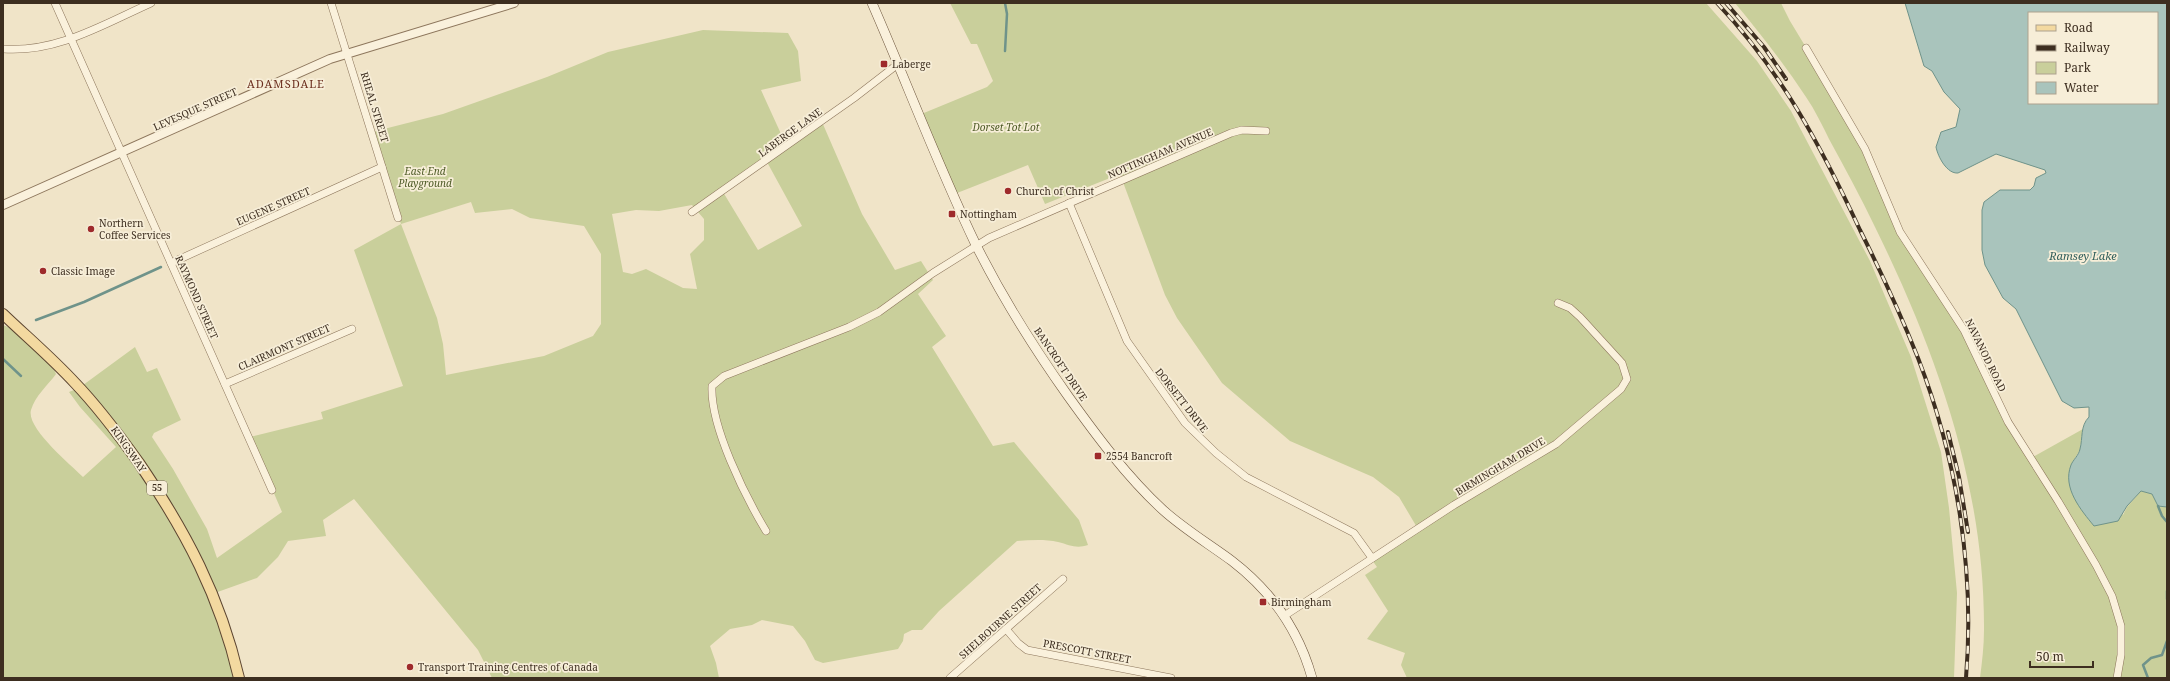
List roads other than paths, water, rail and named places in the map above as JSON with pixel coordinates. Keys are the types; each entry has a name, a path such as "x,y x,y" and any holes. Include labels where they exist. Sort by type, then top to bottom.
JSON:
{"main road":[{"name":"BANCROFT DRIVE","path":"872,3 976,244 1010,305 1050,369 1078,409 1119,462 1162,509 1254,580 1284,616 1302,649 1312,678"},
{"name":"KINGSWAY","path":"3,314 48,355 93,402 126,444 158,490 189,542 201,568 223,623 239,678"},
{"name":"KINGSWAY","path":"3,325 21,332"}],"street":[{"name":"RAYMOND STREET","path":"55,3 272,490"},
{"path":"3,49 30,49 71,39 151,3"},
{"name":"RHEAL STREET","path":"331,3 398,218"},
{"name":"LEVESQUE STREET","path":"3,205 347,52 514,3"},
{"name":"NAVANOD ROAD","path":"1806,48 1865,149 1900,232 1964,330 2008,422 2058,501 2096,565 2112,596 2121,626 2121,655 2117,678"},
{"name":"LABERGE LANE","path":"692,212 809,131 898,64"},
{"name":"NOTTINGHAM AVENUE","path":"766,531 739,479 724,440 712,400 712,386 724,376 849,327 879,312 976,244 1231,133 1242,130 1266,131"},
{"name":"EUGENE STREET","path":"171,263 382,167"},
{"name":"DORSETT DRIVE","path":"1069,203 1127,341 1185,423 1216,453 1246,477 1354,533 1372,558"},
{"name":"BIRMINGHAM DRIVE","path":"1284,616 1454,505 1556,444 1621,389 1627,379 1622,362 1580,317 1570,308 1558,303"},
{"name":"CLAIRMONT STREET","path":"225,384 352,329"},
{"name":"SHELBOURNE STREET","path":"950,678 1063,579"},
{"name":"PRESCOTT STREET","path":"1006,629 1018,644 1027,650 1171,678"}],"water":[{"name":"Ramsey Lake","path":"1905,3 2167,3 2167,507 2158,506 2152,494 2141,491 2127,506 2118,521 2094,526 2074,498 2069,482 2069,474 2071,465 2081,445 2084,424 2089,417 2089,407 2074,408 2062,401 2016,309 2003,298 1985,265 1982,250 1982,210 1984,202 2000,190 2030,190 2034,186 2036,178 2046,173 2045,170 1996,154 1958,173 1950,171 1941,160 1936,147 1941,132 1956,127 1960,109 1944,92 1932,71 1924,66"}],"waterway":[{"path":"1005,3 1007,14 1005,51"},
{"path":"36,320 84,302 161,267"},
{"path":"3,359 21,376"},
{"path":"2158,506 2162,516 2167,522"},
{"path":"2167,591 2167,599"},
{"path":"2148,678 2143,665 2151,658 2162,655 2167,641"}],"railway":[{"path":"1717,3 1761,55 1798,110 1845,199 1883,278 1918,358 1932,396 1943,435 1953,475 1960,515 1968,597 1966,678"},
{"path":"1726,3 1764,47 1786,79"},
{"path":"1948,432 1959,477 1968,532"}],"place":[{"name":"Laberge","path":"884,64"},
{"name":"Church of Christ","path":"1008,191"},
{"name":"Nottingham","path":"952,214"},
{"name":"Northern Coffee Services","path":"91,229"},
{"name":"Classic Image","path":"43,271"},
{"name":"2554 Bancroft","path":"1098,456"},
{"name":"Birmingham","path":"1263,602"},
{"name":"Transport Training Centres of Canada","path":"410,667"}],"district":[{"name":"ADAMSDALE","path":"286,84"}],"park label":[{"name":"Dorset Tot Lot","path":"1006,127"},
{"name":"East End Playground","path":"425,176"}]}
